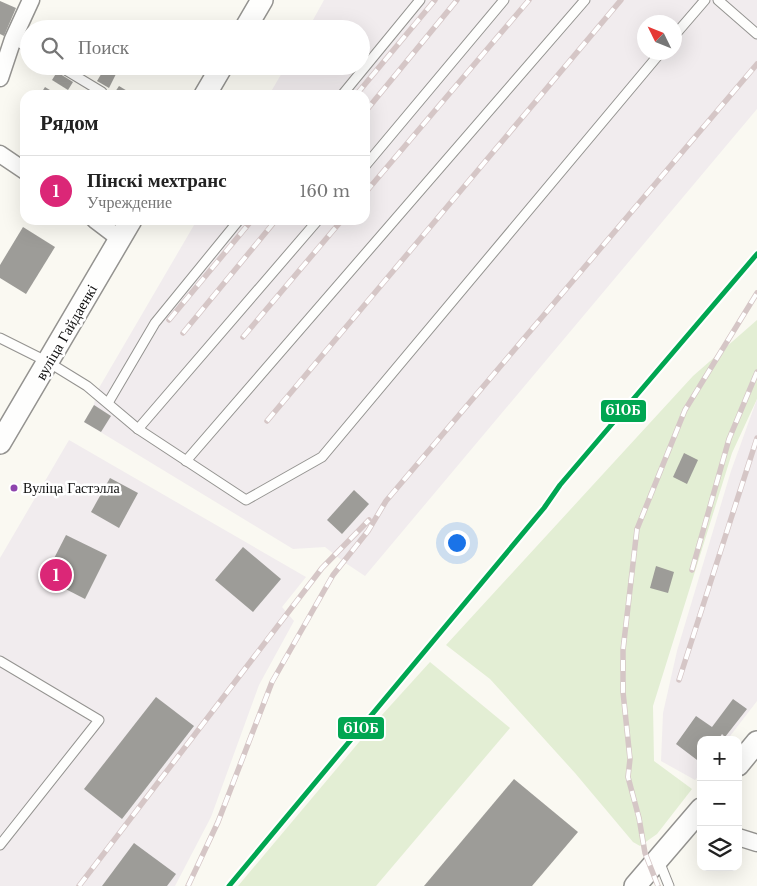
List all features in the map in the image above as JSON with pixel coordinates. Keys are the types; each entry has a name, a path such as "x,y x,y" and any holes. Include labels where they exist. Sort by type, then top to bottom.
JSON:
{"street":[{"path":"22,20 31,0"},
{"path":"250,20 262,0"},
{"path":"0,78 20,24"},
{"path":"208,90 217,75"},
{"path":"0,154 20,168"},
{"path":"102,225 120,239"},
{"name":"вуліца Гайдаенкі","path":"2,436 48,362 128,225"},
{"path":"742,759 757,742"},
{"path":"635,886 697,817"},
{"path":"742,838 757,844"}],"lane":[{"path":"370,61 420,0"},
{"path":"370,160 504,0"},
{"path":"186,461 585,0"},
{"path":"682,27 705,0"},
{"path":"718,0 757,34"},
{"path":"13,39 20,43"},
{"path":"0,338 48,362 87,386 138,429 246,500 322,457 654,60"},
{"path":"74,75 99,90"},
{"path":"346,90 358,75"},
{"path":"108,403 155,323 235,225"},
{"path":"138,429 314,225"},
{"path":"0,661 99,720 0,845"},
{"path":"654,864 669,886"}],"shaded area":[{"path":"324,0 757,0 757,109 365,576 325,547 293,549 84,422 94,405 96,393 194,225 370,225 370,90 272,90 281,75 370,75 370,20 313,20"},
{"path":"757,399 757,701 730,736 697,736 697,778 695,780 661,761 663,713 677,651 731,471"},
{"path":"69,440 306,577 282,607 294,621 259,685 211,817 175,886 0,886 0,558"}],"green space":[{"path":"757,320 757,399 732,453 653,706 654,761 692,789 657,834 640,846 633,842 575,773 490,679 446,645 693,376"},
{"path":"430,662 510,728 376,886 238,886 381,716"}],"building":[{"path":"0,1 16,8 4,36 0,34"},
{"path":"55,75 62,75 73,82 68,90 52,80"},
{"path":"101,75 116,75 109,88 97,81"},
{"path":"119,86 126,90 116,90"},
{"path":"23,227 55,247 26,294 0,278 0,265"},
{"path":"94,405 111,416 101,432 84,422"},
{"path":"684,453 698,460 687,484 673,477"},
{"path":"110,478 138,493 119,528 91,512"},
{"path":"354,490 369,504 342,534 327,520"},
{"path":"66,535 107,555 85,599 44,578"},
{"path":"243,547 281,579 253,612 215,580"},
{"path":"656,566 674,572 668,593 650,588"},
{"path":"156,697 194,726 122,819 84,789"},
{"path":"733,699 747,709 726,736 722,734 721,736 697,736 697,760 676,744 696,716 712,727"},
{"path":"514,779 578,832 532,886 424,886"},
{"path":"134,843 176,874 167,886 102,886"}],"railway":[{"path":"360,90 435,0"},
{"path":"370,106 457,0"},
{"path":"370,187 529,0"},
{"path":"267,421 621,0"},
{"path":"188,886 218,822 272,682 333,575 368,531 386,501 757,64"},
{"path":"169,320 248,225"},
{"path":"183,333 272,225"},
{"path":"243,337 338,225"},
{"path":"658,886 645,853 639,818 628,777 630,759 623,692 623,650 637,529 685,410 757,293"},
{"path":"692,570 729,439 757,372"},
{"path":"679,680 757,438"},
{"path":"79,886 322,568 369,520"}],"transit line":[{"name":"610Б","path":"229,886 544,508 560,485 757,254"}],"place":[{"name":"Вуліца Гастэлла","path":"14,488"},
{"name":"Пінскі мехтранс","path":"56,575"}]}
